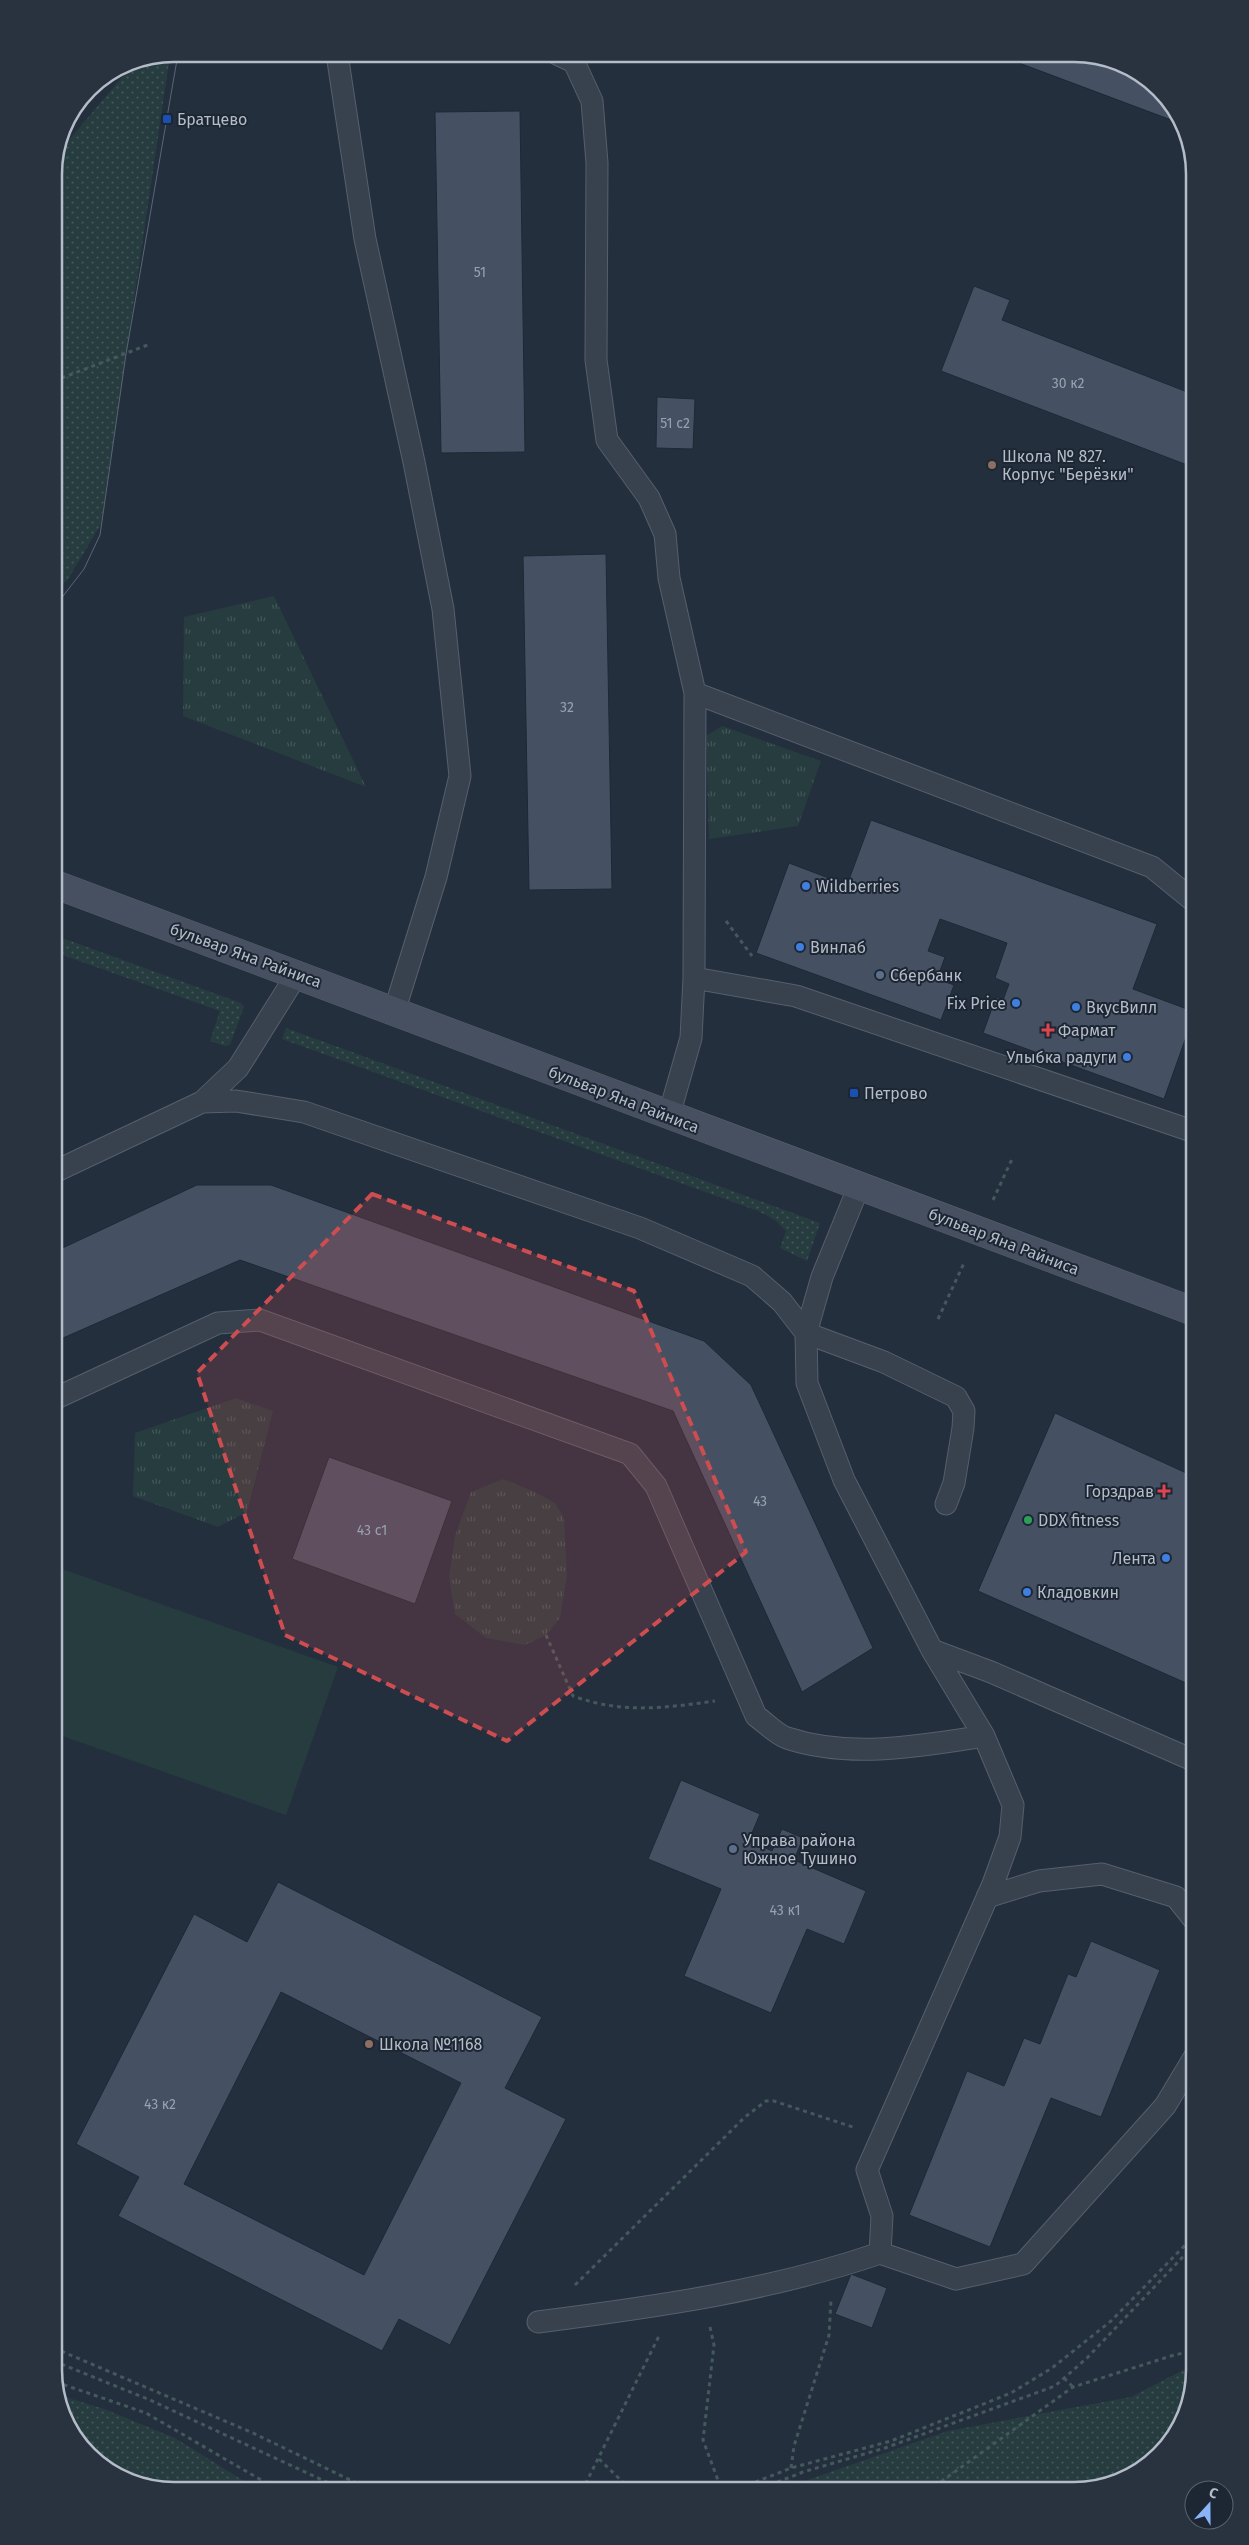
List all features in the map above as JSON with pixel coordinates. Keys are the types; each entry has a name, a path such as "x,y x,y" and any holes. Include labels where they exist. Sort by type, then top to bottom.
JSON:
{"main road":[{"name":"бульвар Яна Райниса","path":"63,887 859,1186 1186,1305"}],"lane":[{"path":"338,63 365,239 414,462 443,609 460,776 436,877 394,1012"},
{"path":"574,63 592,101 597,163 596,360 608,440 649,498 666,534 669,578 694,693 694,978 691,1038 669,1115"},
{"path":"694,693 1152,867 1186,895"},
{"path":"63,1168 202,1102 238,1068 297,974"},
{"path":"694,978 796,996 1186,1129"},
{"path":"202,1102 236,1101 304,1112 399,1143 640,1228 752,1276 782,1302 806,1333 884,1362 956,1397 964,1411 963,1428 954,1483 946,1504"},
{"path":"859,1186 822,1277 806,1333 807,1383 844,1480 932,1650 984,1736 1013,1805 1010,1837 987,1897 867,2170 882,2216 880,2254"},
{"path":"62,1395 218,1323 260,1320 630,1454 656,1486 756,1716 786,1738 845,1749 922,1745 984,1736"},
{"path":"932,1650 991,1672 1186,1757"},
{"path":"987,1897 1039,1880 1102,1874 1176,1897 1186,1910"},
{"path":"538,2322 674,2304 832,2270 880,2254 956,2279 1023,2264 1165,2106 1186,2071"}],"path":[{"path":"63,378 150,344"},
{"path":"694,877 779,993"},
{"path":"546,1635 573,1696 600,1706 656,1709 747,1696"},
{"path":"538,2322 710,2149 745,2117 766,2101 774,2101 882,2136"},
{"path":"756,2482 791,2468 891,2441 1011,2393 1052,2368 1111,2321 1186,2244"},
{"path":"778,2482 803,2472 885,2448 1055,2386 1087,2358 1186,2254"},
{"path":"791,2468 794,2446 829,2334 832,2270"},
{"path":"702,2298 714,2345 703,2440 719,2482"},
{"path":"587,2482 674,2304"},
{"path":"62,2351 253,2433 354,2482"},
{"path":"941,2482 1073,2387 1186,2352"},
{"path":"62,2364 150,2400 327,2482"},
{"path":"1064,2378 1073,2387"},
{"path":"63,2384 146,2413 265,2482"},
{"path":"599,2459 623,2482"}],"highlighted area":[{"path":"372,1194 634,1291 746,1552 507,1741 285,1635 197,1373"}],"green space":[{"path":"169,63 101,524 67,581 63,583 63,168 68,141 123,76 139,68"},
{"path":"274,596 366,787 183,716 184,617"},
{"path":"722,726 821,761 798,826 709,839 706,736"},
{"path":"63,938 241,1003 244,1007 230,1045 225,1046 210,1041 220,1011 63,955"},
{"path":"286,1028 820,1223 807,1261 780,1248 786,1231 775,1220 758,1211 282,1039"},
{"path":"236,1398 273,1411 247,1512 218,1527 133,1496 135,1433"},
{"path":"503,1479 533,1491 555,1503 564,1518 567,1576 560,1618 546,1635 525,1645 486,1638 455,1614 449,1577 455,1536 471,1492"},
{"path":"62,1569 338,1667 286,1815 62,1736"},
{"path":"1186,2369 1186,2385 1183,2399 1168,2433 1154,2450 1143,2459 1117,2474 1103,2479 1089,2482 802,2482 948,2431 1131,2397"},
{"path":"66,2397 104,2409 175,2438 246,2482 168,2482 139,2477 125,2471 95,2450 86,2439 71,2413"}],"building":[{"path":"1019,63 1081,63 1110,68 1124,74 1154,95 1172,120"},
{"path":"520,111 525,452 441,453 435,112"},
{"path":"974,286 1010,300 1002,320 1186,392 1186,465 941,371"},
{"path":"657,397 695,399 693,449 656,448"},
{"path":"606,554 612,889 529,890 523,556"},
{"path":"871,820 1157,924 1133,989 1186,1009 1186,1037 1164,1099 983,1033 996,997 1003,1000 1009,984 995,978 1007,943 940,919 928,951 945,957 937,979 954,985 941,1020 756,953 789,863 847,885"},
{"path":"197,1185 271,1185 704,1341 751,1385 873,1648 802,1692 673,1411 240,1260 62,1338 63,1248"},
{"path":"1055,1413 1186,1473 1186,1683 978,1591"},
{"path":"329,1457 452,1501 415,1604 292,1559"},
{"path":"681,1780 760,1814 749,1840 772,1851 782,1829 803,1838 794,1860 866,1891 844,1944 807,1929 771,2013 684,1976 721,1889 648,1859"},
{"path":"278,1882 542,2017 505,2088 566,2119 450,2345 399,2319 382,2351 118,2216 139,2177 76,2144 194,1914 247,1942","holes":["281,1992 461,2083 364,2275 184,2184"]},
{"path":"1091,1941 1160,1970 1101,2117 1051,2098 990,2247 909,2215 967,2071 1004,2086 1024,2038 1040,2044 1068,1974 1076,1977"},
{"path":"851,2274 887,2288 872,2328 835,2314"}],"tram line":[{"path":"63,596 84,569 100,535 126,354 176,63"}],"place":[{"name":"Братцево","path":"167,119"},
{"name":"Школа № 827. Корпус \"Берёзки\"","path":"992,465"},
{"name":"Wildberries","path":"806,886"},
{"name":"Винлаб","path":"800,947"},
{"name":"Сбербанк","path":"880,975"},
{"name":"Fix Price","path":"1016,1003"},
{"name":"ВкусВилл","path":"1076,1007"},
{"name":"Фармат","path":"1048,1030"},
{"name":"Улыбка радуги","path":"1127,1057"},
{"name":"Петрово","path":"854,1093"},
{"name":"Горздрав","path":"1164,1491"},
{"name":"DDX fitness","path":"1028,1520"},
{"name":"Лента","path":"1166,1558"},
{"name":"Кладовкин","path":"1027,1592"},
{"name":"Управа района Южное Тушино","path":"733,1849"},
{"name":"Школа №1168","path":"369,2044"}]}
